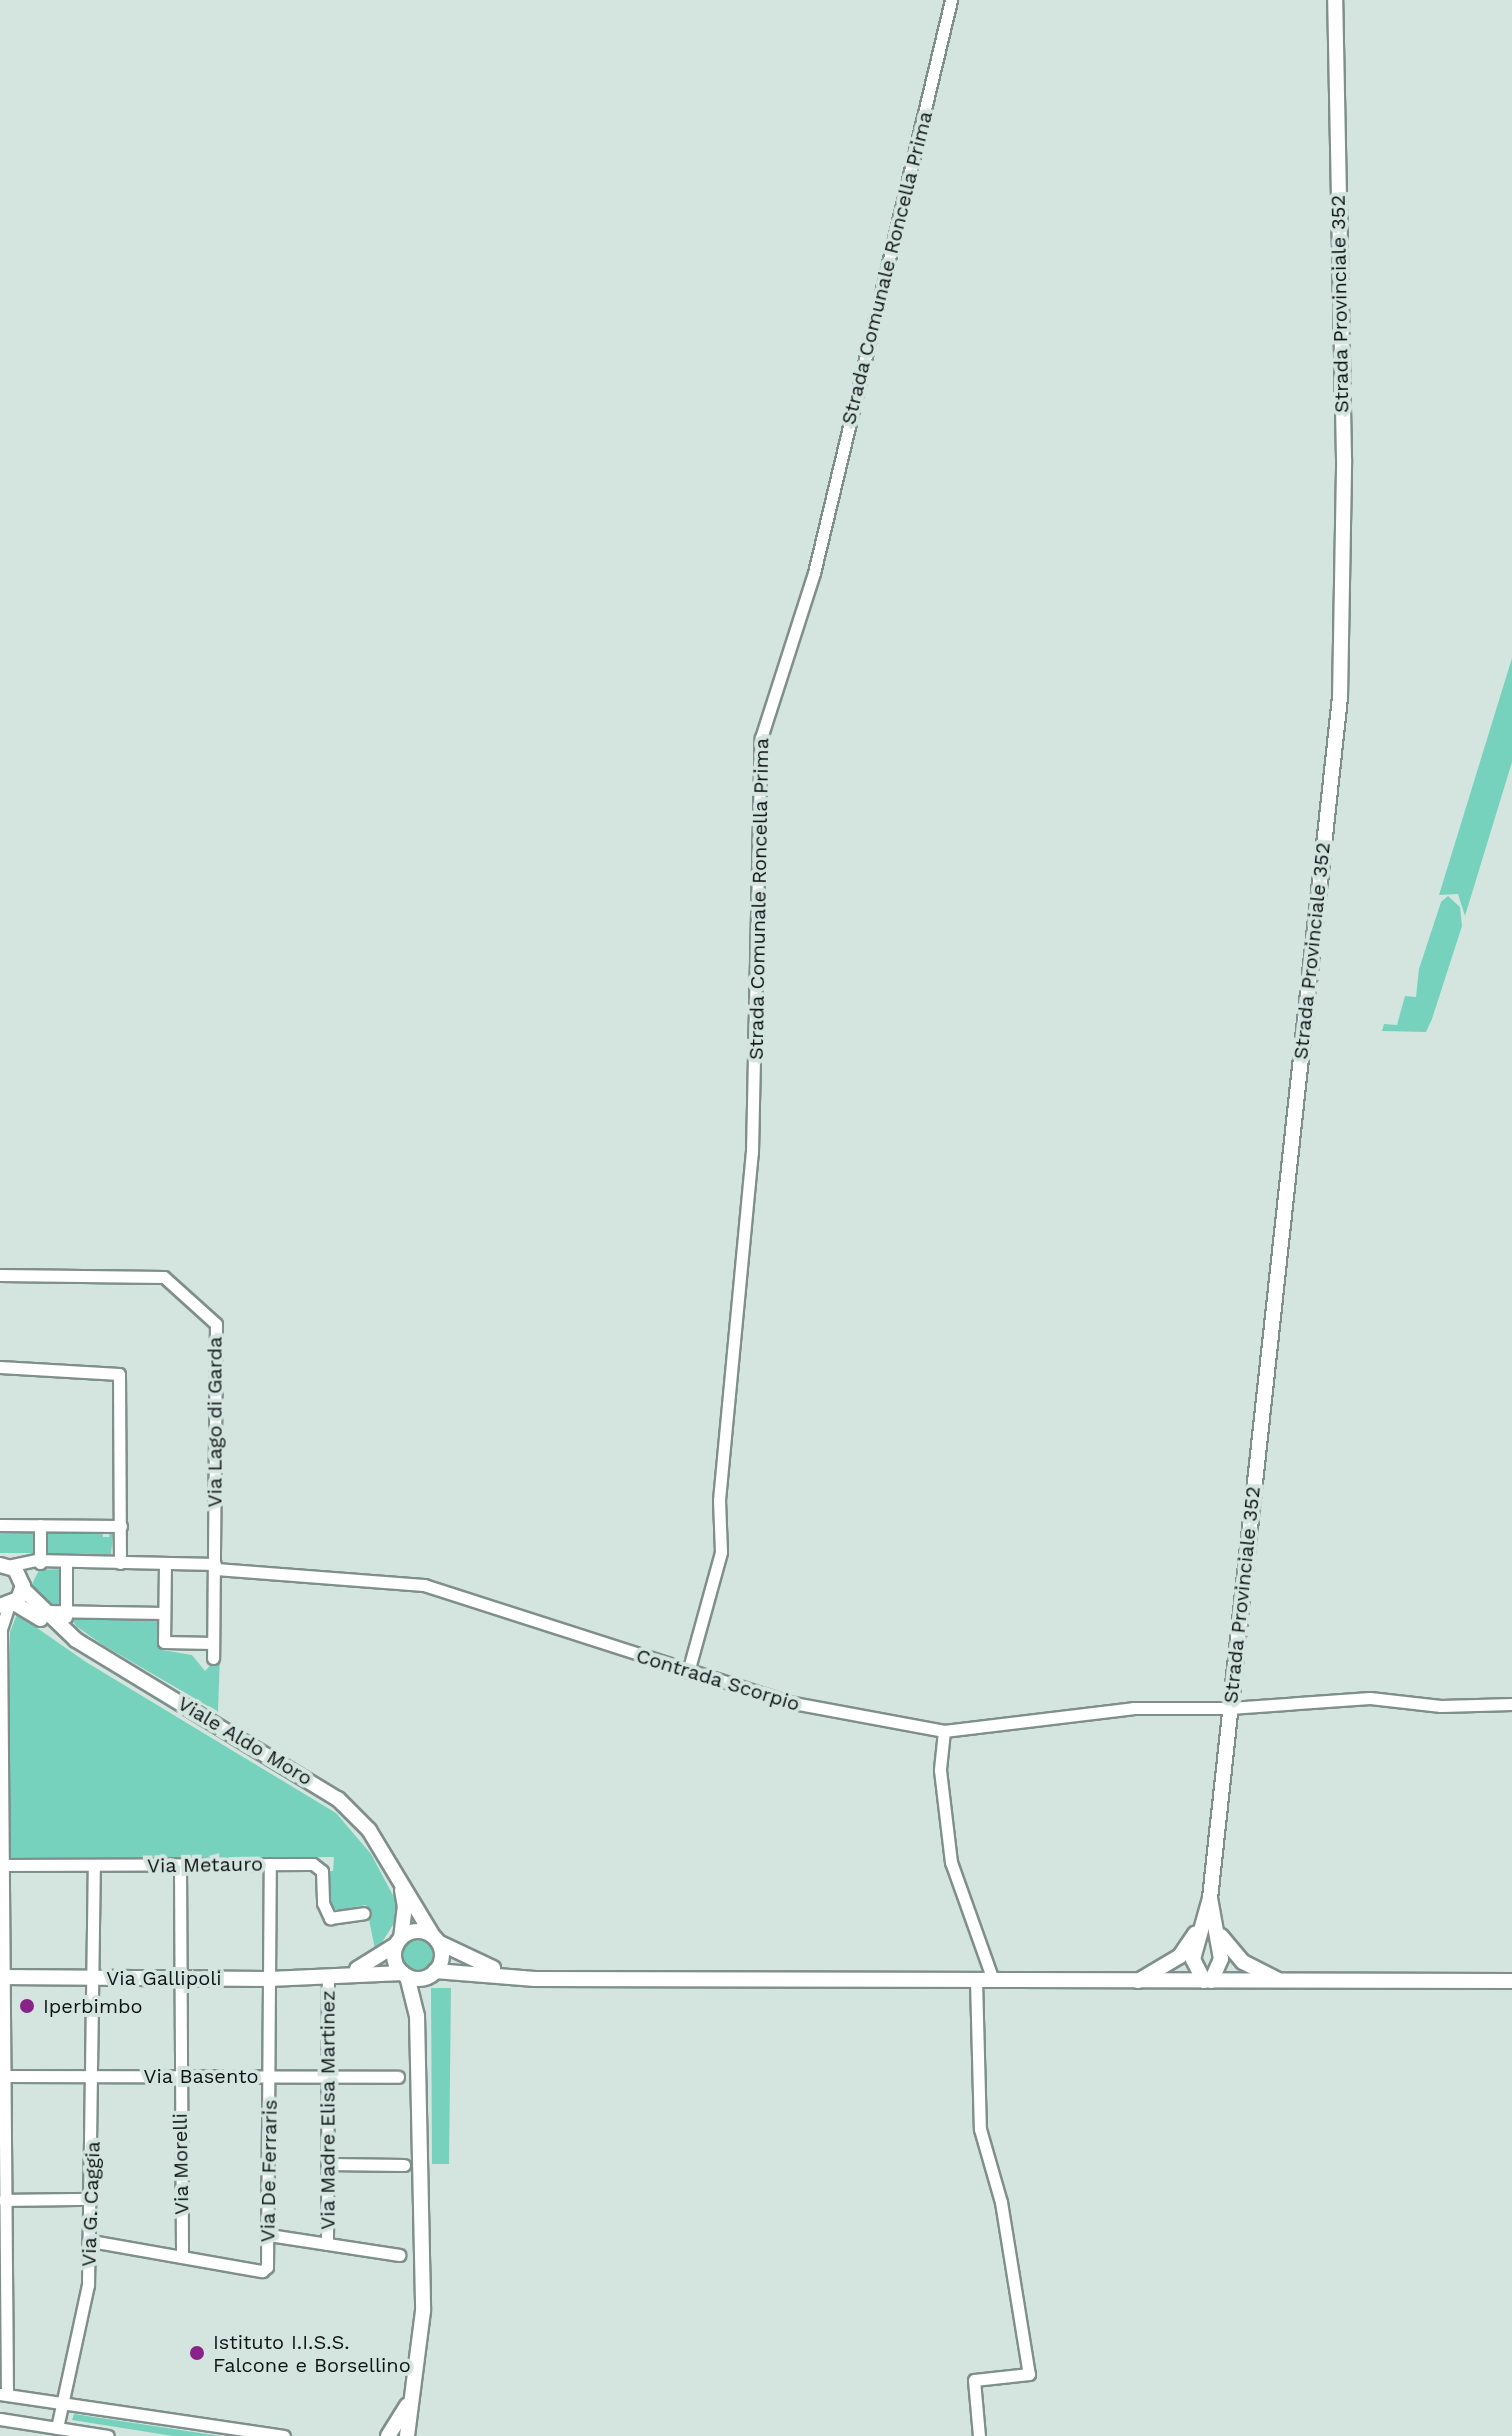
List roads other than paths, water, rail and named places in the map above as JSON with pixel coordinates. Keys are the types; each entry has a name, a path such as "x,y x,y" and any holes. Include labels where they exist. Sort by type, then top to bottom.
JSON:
{"main road":[{"name":"Strada Provinciale 352","path":"1138,1981 1180,1956 1197,1931 1210,1898 1340,698 1344,474 1335,0"},
{"name":"Viale Aldo Moro","path":"4,1566 23,1586 40,1614"},
{"path":"7,1605 23,1586"},
{"name":"Viale Aldo Moro","path":"7,1605 40,1614 69,1635 323,1787 363,1824 393,1867 435,1939 441,1957 417,2016"},
{"name":"Viale Aldo Moro","path":"393,1867 405,1902 394,1957 405,1974 417,2016 423,2311 407,2436"},
{"name":"Strada Provinciale 352","path":"1197,1931 1193,1959 1208,1981 1221,1959 1221,1936 1210,1898"},
{"path":"399,1941 420,1931 462,1957 535,1979"},
{"name":"Strada Provinciale 352","path":"1221,1936 1243,1962 1281,1981"},
{"name":"Via Gallipoli","path":"328,1975 365,1966 399,1941"},
{"path":"405,1974 535,1979 1512,1981"},
{"name":"Via Gallipoli","path":"1,1977 269,1979 405,1974"},
{"name":"Viale Aldo Moro","path":"388,2436 411,2399"}],"street":[{"name":"Strada Comunale Roncella Prima","path":"688,1672 721,1552 719,1500 753,1130 761,738 814,573 951,0"},
{"name":"Via Lago di Garda","path":"0,1275 164,1277 216,1324 213,1658"},
{"path":"0,1367 119,1374 120,1563"},
{"path":"0,1525 121,1526"},
{"path":"23,1586 42,1561 40,1525"},
{"name":"Contrada Scorpio","path":"4,1566 42,1561 165,1563 424,1585 688,1672 799,1705 944,1731 1133,1708 1230,1708 1370,1698 1441,1706 1512,1704"},
{"path":"66,1561 69,1635"},
{"path":"165,1563 164,1642 213,1643"},
{"path":"7,1605 0,1628 1,1977 5,2076 3,2394 284,2436"},
{"path":"40,1614 163,1613"},
{"path":"944,1731 940,1770 951,1862 993,1980"},
{"name":"Via De Ferraris","path":"182,2256 262,2271 267,2267 270,1864"},
{"name":"Via Metauro","path":"2,1865 317,1864 330,1918 364,1913"},
{"name":"Via G. Caggia","path":"57,2428 65,2403 88,2285 91,2241 94,1865"},
{"name":"Via Morelli","path":"180,1866 182,2256"},
{"name":"Via Madre Elisa Martinez","path":"327,2244 328,1975"},
{"path":"976,1980 980,2129 1001,2202 1029,2374 974,2380 979,2436"},
{"name":"Via Basento","path":"5,2076 398,2077"},
{"path":"327,2164 404,2165"},
{"path":"4,2200 91,2199"},
{"path":"269,2235 399,2255"},
{"path":"91,2241 182,2256"},
{"path":"0,2419 108,2436"}],"place":[{"name":"Iperbimbo","path":"27,2006"},
{"name":"Istituto I.I.S.S. Falcone e Borsellino","path":"197,2353"}]}
